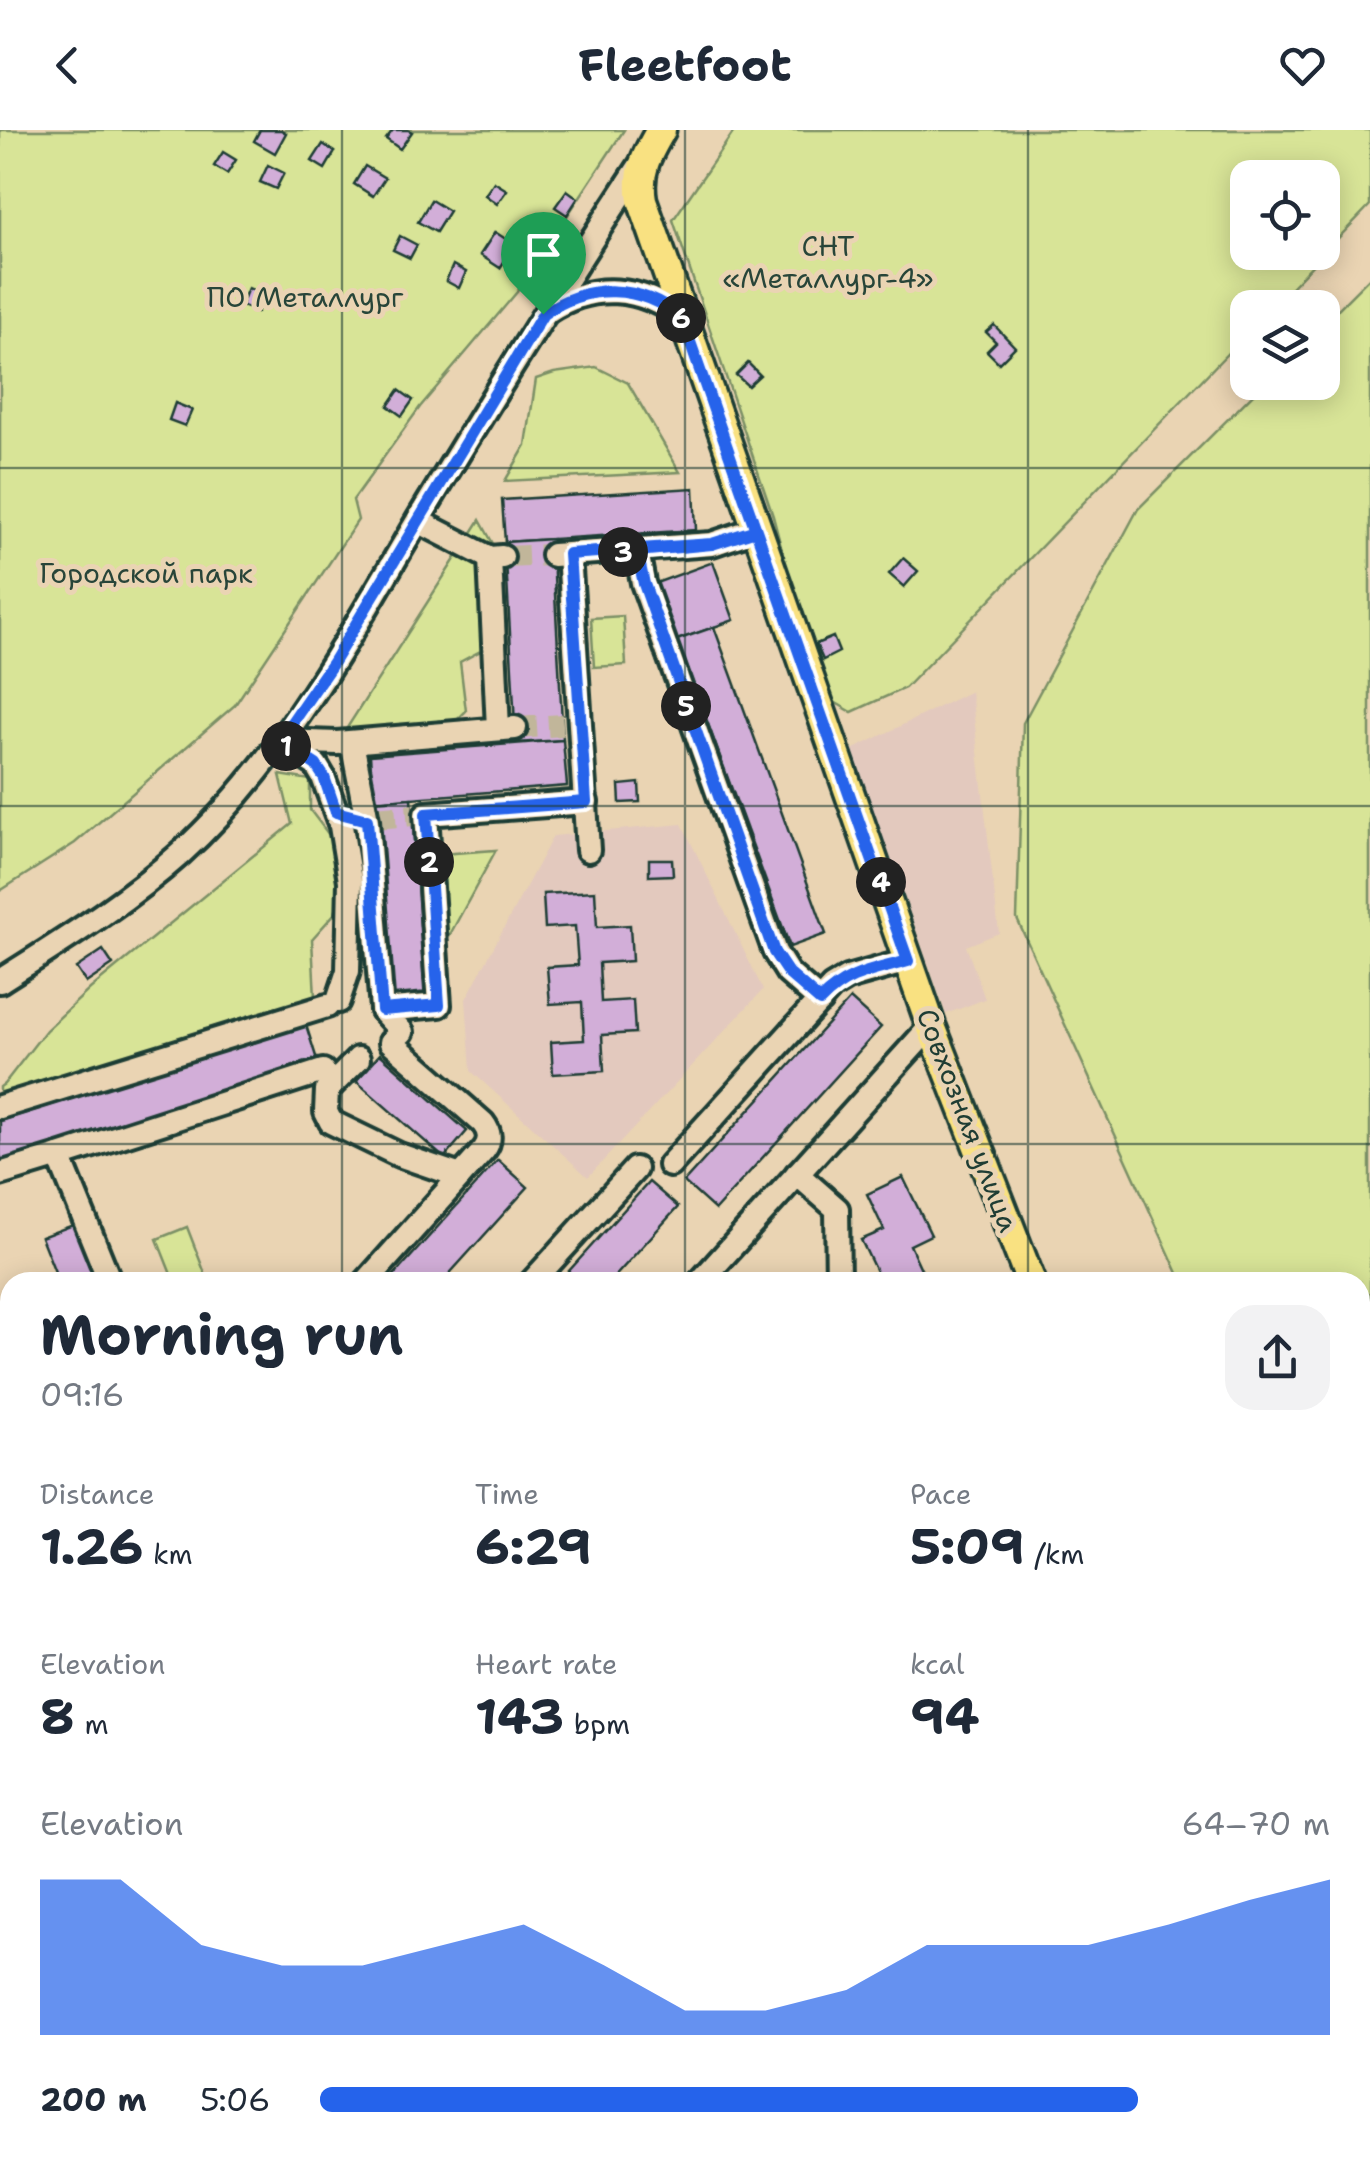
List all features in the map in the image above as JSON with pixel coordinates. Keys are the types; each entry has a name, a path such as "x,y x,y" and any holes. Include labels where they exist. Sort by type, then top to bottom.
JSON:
{"main road":[{"path":"643,162 662,130"},
{"name":"Совхозная улица","path":"643,162 642,200 682,319 931,1026 1027,1272"}],"street":[{"path":"0,981 122,900 180,854 228,804 279,741 332,664 543,314 643,162"},
{"path":"543,314 578,296 618,290 652,299 682,319"},
{"path":"279,741 352,742 507,729 498,558 418,521"},
{"path":"588,850 586,802 571,724 561,555 712,544 756,530"},
{"path":"637,551 644,584 774,952 788,973 820,1001"},
{"path":"0,1107 333,1004 348,971 350,882 341,826 316,765 279,741"},
{"path":"352,742 371,819 382,1010 402,1032 391,1042 487,1129 489,1139 487,1147 375,1272"},
{"path":"382,1010 439,1005 419,815 586,802"},
{"path":"336,812 371,819"},
{"path":"670,1165 832,988 847,978 908,961"},
{"path":"709,1272 931,1026"},
{"path":"358,1059 327,1090 326,1112 331,1122 398,1155 460,1176"},
{"path":"0,1174 323,1072"},
{"path":"59,1156 106,1272"},
{"path":"541,1272 634,1169"},
{"path":"797,1174 837,1209 838,1272"}],"shaded area":[{"path":"971,691 999,933 966,946 985,999 946,1014 852,750"},
{"path":"682,824 763,990 588,1177 471,1071 466,999 553,836"}],"green space":[{"path":"0,130 624,130 517,292 420,407 353,500 358,520 235,705 75,843 0,891"},
{"name":"СНТ «Металлург-4»","path":"735,130 1370,130 1370,205 1340,236 1340,160 1230,160 1230,270 1308,270 1288,290 1230,290 1230,351 905,688 852,712 829,699 797,608 773,516 673,220"},
{"path":"1370,277 1370,1272 1177,1272 1017,919 1023,723 1138,509 1247,400 1340,400 1340,307"},
{"path":"596,367 628,383 680,472 505,481 526,445 536,379"},
{"path":"480,520 496,549 495,578 480,593 503,618 484,649 460,662 466,711 450,727 343,734"},
{"path":"623,616 626,665 594,667 591,618"},
{"path":"280,775 310,780 310,810 329,835 346,884 335,913 312,939 316,1018 0,1116 0,1087 46,1030 90,989 292,824"},
{"path":"496,850 447,940 441,854"},
{"path":"187,1227 204,1272 170,1272 157,1239"}],"building":[{"path":"260,130 286,133 275,153 254,141"},
{"path":"393,130 412,132 400,149 386,139"},
{"path":"323,144 335,152 325,169 312,161"},
{"path":"223,152 236,160 227,174 214,166"},
{"path":"268,165 284,173 276,189 260,182"},
{"path":"365,166 385,178 373,196 354,184"},
{"path":"494,182 507,190 497,204 485,195"},
{"path":"567,190 578,198 567,215 555,207"},
{"path":"431,200 449,211 436,232 418,222"},
{"path":"495,232 515,245 500,268 480,255"},
{"path":"400,236 417,245 410,258 393,250"},
{"path":"453,265 466,272 459,288 446,281"},
{"path":"248,288 265,295 257,312 241,305"},
{"path":"994,325 1015,347 999,363 987,351 996,342 986,332"},
{"path":"748,363 760,375 748,386 736,375"},
{"path":"399,390 413,400 402,416 388,406"},
{"path":"175,403 192,410 185,426 169,420"},
{"path":"694,488 696,530 505,542 502,500"},
{"path":"552,539 563,740 516,743 505,542"},
{"path":"903,558 918,571 904,587 889,574"},
{"path":"713,562 734,620 677,640 656,583"},
{"path":"714,627 826,934 790,947 677,640"},
{"path":"833,637 839,652 823,660 816,644"},
{"path":"563,740 567,786 373,801 370,755"},
{"path":"639,783 640,802 620,803 619,785"},
{"path":"411,798 425,995 387,998 373,801"},
{"path":"649,859 672,859 673,875 649,876"},
{"path":"595,891 597,927 630,925 632,961 599,963 601,1002 633,1000 635,1033 602,1035 604,1071 553,1074 551,1042 584,1040 582,1002 550,1004 547,967 578,965 575,926 545,928 543,894"},
{"path":"103,950 113,965 86,983 76,968"},
{"path":"850,999 881,1027 715,1210 684,1182"},
{"path":"306,1025 318,1063 2,1162 0,1121"},
{"path":"380,1054 467,1131 444,1158 356,1081"},
{"path":"498,1160 528,1187 451,1272 397,1272"},
{"path":"903,1177 931,1235 910,1245 922,1271 876,1272 861,1240 884,1230 867,1194"},
{"path":"649,1182 678,1207 619,1272 568,1272"},
{"path":"73,1225 92,1272 55,1272 41,1237"}],"tunnel":[{"path":"506,557 553,555"},
{"path":"515,728 563,725"},
{"path":"374,818 413,815"}],"route":[{"path":"543,314 332,664 279,741 316,765 336,812 367,820 382,1010 439,1005 426,814 586,802 569,554 712,544 756,530 908,961 847,978 820,1001 788,973 774,952 692,723 644,584 637,551 712,544 756,530 682,319 652,299 618,290 578,296 543,314"}],"park label":[{"name":"ПО Металлург","path":"305,297"},
{"name":"Городской парк","path":"146,573"}]}
